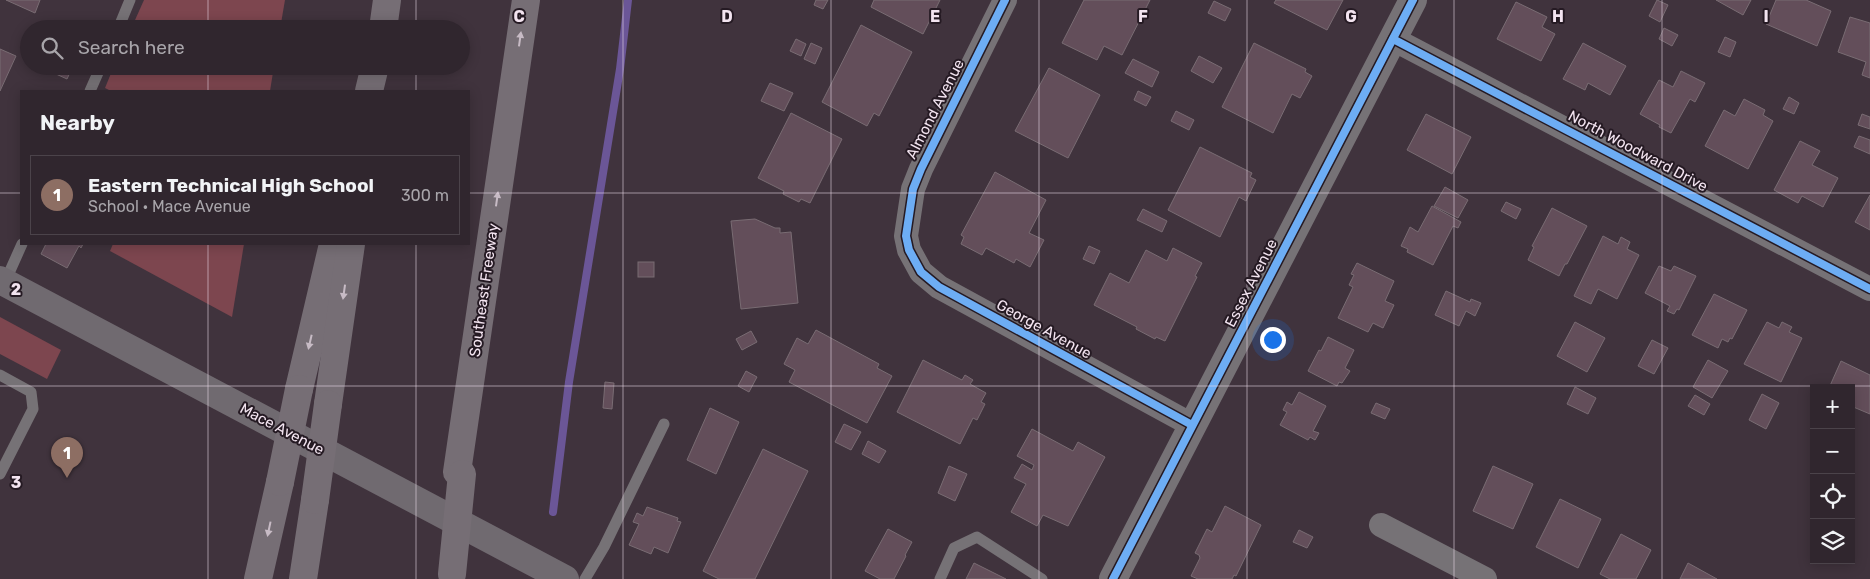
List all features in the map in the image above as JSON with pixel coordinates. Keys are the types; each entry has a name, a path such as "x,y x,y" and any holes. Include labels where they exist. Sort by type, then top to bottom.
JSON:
{"highway":[{"path":"384,20 387,0"},
{"name":"Southeast Freeway","path":"447,575 467,404 526,0"},
{"path":"369,90 373,75"},
{"path":"374,90 375,75"},
{"path":"258,579 333,245"},
{"path":"303,579 351,245"}],"main road":[{"name":"Mace Avenue","path":"2,281 565,579"}],"street":[{"name":"Almond Avenue","path":"906,236 910,204 920,169 1006,0"},
{"name":"Essex Avenue","path":"1113,579 1414,0"},
{"name":"North Woodward Drive","path":"1393,38 1870,289"},
{"name":"George Avenue","path":"906,236 909,250 921,272 939,288 1192,425"},
{"path":"1381,525 1485,579"}],"lane":[{"path":"122,20 130,0"},
{"path":"90,90 97,75"},
{"path":"2,281 21,245"},
{"path":"0,375 31,392 33,409 0,474"},
{"path":"585,579 604,547 664,424"},
{"path":"940,579 954,548 977,537 1042,579"}],"shaded area":[{"path":"144,0 285,0 282,20 135,20"},
{"path":"110,75 273,75 270,90 109,90 105,88"},
{"path":"113,245 244,245 232,317 110,251"},
{"path":"0,317 61,350 47,379 0,354"}],"building":[{"path":"6,0 40,0 35,13"},
{"path":"816,0 828,0 823,9 814,5"},
{"path":"874,0 940,0 923,34 871,7"},
{"path":"1084,0 1150,0 1122,55 1104,46 1097,60 1062,43"},
{"path":"1276,0 1343,0 1327,30 1274,3"},
{"path":"1657,0 1668,5 1660,22 1649,16"},
{"path":"1716,0 1751,0 1743,15"},
{"path":"1776,0 1806,0 1831,11 1817,46 1766,24"},
{"path":"1214,1 1231,9 1225,21 1208,13"},
{"path":"1516,2 1547,17 1542,27 1555,34 1541,61 1497,39"},
{"path":"1850,17 1870,23 1870,78 1862,75 1866,62 1838,52"},
{"path":"861,25 912,52 879,116 874,113 867,126 822,102"},
{"path":"1664,28 1678,35 1672,46 1659,39"},
{"path":"1725,37 1736,42 1730,57 1718,52"},
{"path":"796,39 806,44 801,56 790,51"},
{"path":"811,43 822,48 815,64 804,59"},
{"path":"1254,43 1306,69 1305,72 1312,76 1300,98 1292,94 1273,133 1222,107"},
{"path":"1583,43 1626,66 1610,95 1588,83 1585,90 1563,79"},
{"path":"0,49 16,56 0,91"},
{"path":"1199,56 1222,68 1213,83 1191,71"},
{"path":"1133,59 1159,72 1152,87 1125,73"},
{"path":"1049,68 1100,95 1068,158 1015,131"},
{"path":"1681,71 1705,83 1695,102 1690,99 1671,133 1640,114 1659,80 1673,87"},
{"path":"58,75 69,75 67,79"},
{"path":"770,83 793,93 784,111 761,101"},
{"path":"1138,91 1151,97 1146,106 1134,100"},
{"path":"1789,97 1799,103 1794,114 1783,109"},
{"path":"1744,99 1765,110 1763,115 1773,121 1748,169 1705,146 1724,110 1735,116"},
{"path":"1176,111 1194,120 1189,130 1171,121"},
{"path":"791,113 842,139 810,203 801,199 799,202 783,194 784,191 758,178"},
{"path":"1426,114 1471,137 1452,174 1407,150"},
{"path":"1862,114 1870,117 1870,129 1858,125"},
{"path":"1859,136 1870,140 1870,154 1854,147"},
{"path":"1800,141 1820,151 1812,165 1838,178 1823,207 1802,196 1798,203 1774,190"},
{"path":"1200,147 1252,173 1250,177 1256,180 1246,201 1239,197 1220,237 1168,210"},
{"path":"995,172 1046,200 1029,233 1044,240 1030,267 1016,259 1014,263 986,248 982,255 961,244 964,237 961,235"},
{"path":"1445,187 1468,200 1458,218 1434,206"},
{"path":"1870,195 1870,230 1855,222"},
{"path":"1506,202 1521,209 1516,219 1501,211"},
{"path":"1432,206 1461,222 1458,228 1453,226 1433,265 1407,252 1408,249 1401,246 1410,227 1418,232"},
{"path":"1552,208 1587,226 1559,276 1528,260 1534,247 1532,246"},
{"path":"1143,209 1167,221 1162,232 1137,220"},
{"path":"755,219 775,228 780,228 780,233 791,232 798,303 741,309 731,221"},
{"path":"1603,236 1618,244 1621,237 1630,242 1627,249 1639,255 1617,299 1598,289 1591,304 1574,296"},
{"path":"46,245 82,245 81,248 79,246 67,268 41,254"},
{"path":"1089,246 1100,251 1094,264 1083,259"},
{"path":"1173,248 1202,263 1165,341 1156,337 1155,339 1136,329 1137,327 1094,305 1110,273 1129,283 1146,250 1167,261"},
{"path":"638,262 654,262 654,277 638,277"},
{"path":"1357,263 1394,281 1385,301 1394,305 1383,328 1373,323 1368,332 1338,318 1353,287 1349,285 1354,275 1351,274"},
{"path":"1659,266 1671,271 1674,266 1696,276 1679,310 1677,309 1674,314 1667,311 1670,306 1645,293"},
{"path":"1446,291 1470,302 1471,299 1481,303 1475,316 1466,311 1459,326 1435,315"},
{"path":"1714,294 1747,310 1732,339 1730,338 1728,342 1722,339 1718,348 1692,335"},
{"path":"1575,322 1605,338 1587,372 1557,356"},
{"path":"1767,322 1779,328 1782,322 1792,327 1789,332 1802,338 1781,382 1744,364"},
{"path":"816,330 879,364 877,368 892,376 867,423 789,382 795,370 784,364 797,338 808,344"},
{"path":"751,331 757,342 742,350 736,339"},
{"path":"1328,337 1354,350 1345,368 1350,371 1342,383 1339,382 1337,386 1308,371"},
{"path":"1652,340 1668,348 1654,374 1638,366"},
{"path":"923,360 962,380 965,375 973,380 970,384 986,393 981,402 985,404 977,420 973,418 960,444 897,412"},
{"path":"1708,360 1728,371 1712,398 1693,387"},
{"path":"1841,361 1870,375 1870,414 1855,408 1855,384 1831,384"},
{"path":"746,371 757,377 749,392 738,386"},
{"path":"605,382 614,383 612,409 603,408"},
{"path":"1575,387 1596,398 1588,414 1567,404"},
{"path":"1299,392 1326,406 1313,431 1319,433 1315,440 1310,437 1308,440 1280,425 1287,412 1283,410 1287,402 1292,405"},
{"path":"1762,394 1779,403 1766,429 1749,420"},
{"path":"1695,395 1710,404 1704,415 1688,406"},
{"path":"1376,403 1390,409 1385,419 1371,413"},
{"path":"710,408 739,422 716,474 687,460"},
{"path":"844,424 861,432 851,450 835,442"},
{"path":"1032,429 1073,451 1078,442 1105,457 1068,526 1043,515 1037,526 1011,512 1026,484 1014,478 1022,464 1032,470 1034,465 1017,456"},
{"path":"868,441 886,451 879,463 862,454"},
{"path":"763,449 808,471 755,579 719,579 703,571"},
{"path":"949,466 967,474 955,501 938,493"},
{"path":"1493,466 1533,484 1513,529 1473,511"},
{"path":"1560,499 1601,519 1578,568 1536,547"},
{"path":"1225,506 1261,525 1236,576 1234,575 1232,579 1198,579 1191,576 1200,558 1195,553 1207,529 1212,532"},
{"path":"647,507 678,518 677,521 681,522 668,553 654,547 651,554 629,545 639,524 633,522 637,513 643,516"},
{"path":"888,529 912,542 894,579 880,579 865,571"},
{"path":"1299,530 1313,537 1307,548 1293,542"},
{"path":"1621,534 1651,550 1636,579 1610,579 1600,574"},
{"path":"974,563 1006,579 966,579"},
{"path":"1688,563 1717,579 1680,579"}],"waterway":[{"path":"553,512 569,382 620,69 628,0"}],"cycle path":[{"path":"1005,0 921,169 913,189 906,236 909,250 921,272 939,287 1192,425"},
{"path":"1113,579 1413,0"},
{"path":"1393,39 1870,289"}],"place":[{"name":"Eastern Technical High School","path":"67,478"}]}
